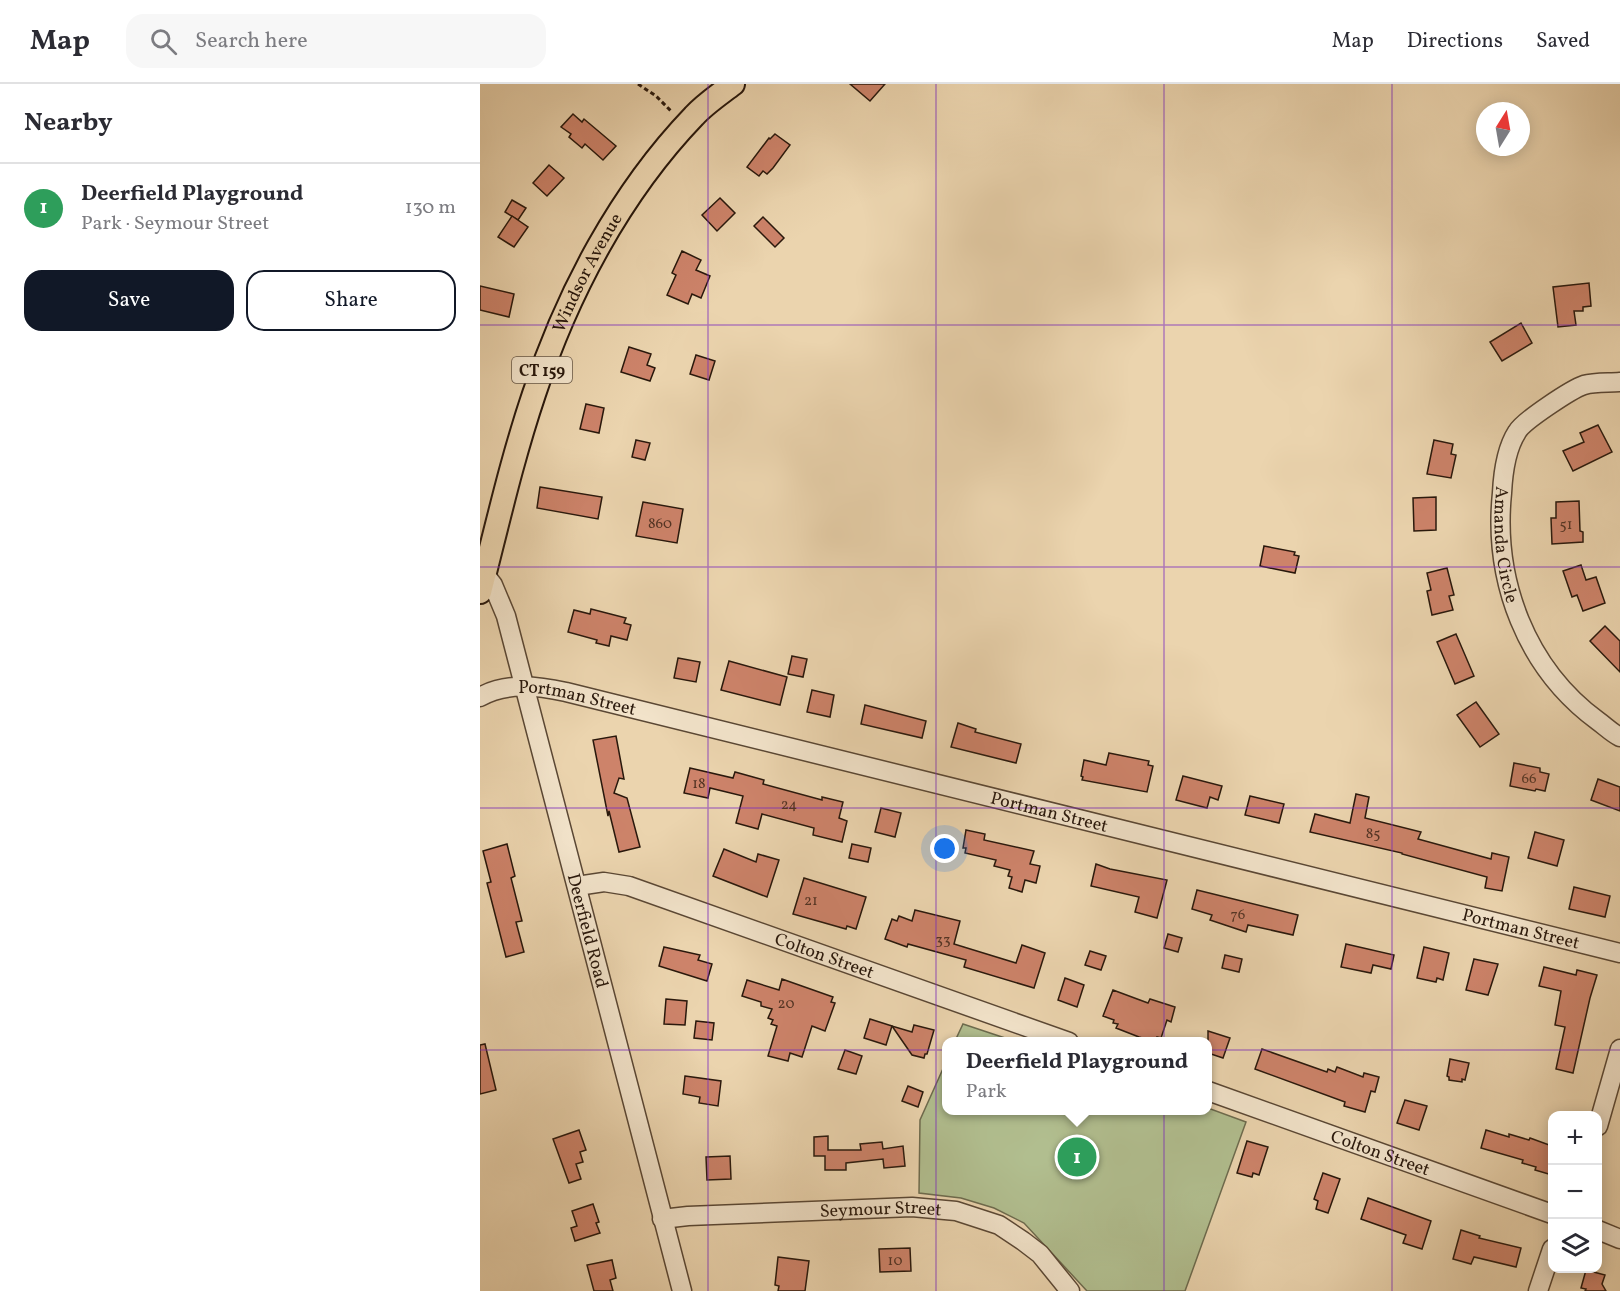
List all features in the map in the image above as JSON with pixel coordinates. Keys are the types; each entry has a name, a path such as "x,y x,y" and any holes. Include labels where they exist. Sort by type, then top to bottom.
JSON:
{"main road":[{"name":"Windsor Avenue","path":"482,578 533,396 581,280 616,219 651,168 690,120 711,84"},
{"name":"Windsor Avenue","path":"690,120 733,84"}],"street":[{"name":"Amanda Circle","path":"1620,382 1583,386 1532,417 1517,431 1504,465 1499,536 1507,583 1520,620 1544,668 1580,708 1620,737"},
{"name":"Deerfield Road","path":"482,578 494,585 504,607 682,1291"},
{"name":"Portman Street","path":"480,697 505,688 525,687 566,692 1620,953"},
{"name":"Colton Street","path":"577,886 615,882 649,892 1058,1037"},
{"path":"1602,1112 1620,1049"},
{"name":"Colton Street","path":"1212,1092 1548,1213"},
{"name":"Seymour Street","path":"662,1219 912,1207 956,1211 999,1226 1023,1241 1041,1254 1070,1291"},
{"path":"1602,1232 1620,1239"},
{"path":"1538,1291 1548,1261"}],"path":[{"path":"638,84 690,120"}],"green space":[{"path":"963,1024 1002,1037 957,1037"},
{"path":"942,1071 942,1115 1212,1115 1212,1109 1246,1122 1185,1291 1087,1291 1024,1223 994,1208 961,1198 919,1193 920,1120"}],"building":[{"path":"850,84 885,84 870,101"},
{"path":"573,114 582,122 584,119 616,146 603,160 585,144 582,148 569,137 571,134 561,127"},
{"path":"775,134 790,145 767,174 763,171 759,176 747,167 769,138"},
{"path":"549,165 564,178 547,196 533,183"},
{"path":"720,198 735,213 717,231 702,215"},
{"path":"512,200 526,208 518,220 505,212"},
{"path":"512,216 528,227 514,247 498,237"},
{"path":"763,217 784,238 775,247 754,226"},
{"path":"682,251 701,260 696,270 710,276 701,298 692,294 688,304 667,295 676,275 672,273"},
{"path":"1589,283 1591,306 1583,307 1583,311 1574,311 1576,325 1558,327 1553,287"},
{"path":"480,286 514,294 509,317 480,310"},
{"path":"1521,323 1532,343 1502,361 1490,342"},
{"path":"629,347 651,354 647,365 655,368 650,381 621,372"},
{"path":"696,355 715,361 709,380 690,374"},
{"path":"586,404 604,408 599,433 580,429"},
{"path":"1598,425 1612,452 1573,471 1563,451 1584,442 1580,433"},
{"path":"636,440 650,443 645,460 632,457"},
{"path":"1434,440 1453,444 1451,454 1456,455 1451,478 1427,474"},
{"path":"540,487 602,497 598,519 537,508"},
{"path":"1436,497 1436,530 1414,531 1413,498"},
{"path":"1579,501 1580,531 1583,532 1583,542 1552,544 1551,518 1556,518 1556,502"},
{"path":"643,502 683,509 677,543 636,536"},
{"path":"1264,546 1295,552 1294,555 1299,556 1295,573 1260,566"},
{"path":"1581,565 1586,580 1596,577 1605,603 1583,611 1577,595 1572,597 1563,571"},
{"path":"1447,568 1454,595 1449,596 1453,610 1432,615 1427,591 1431,590 1427,573"},
{"path":"591,609 626,618 624,623 631,625 627,640 611,636 609,646 596,643 597,640 568,632 574,610 590,614"},
{"path":"1605,626 1620,641 1620,672 1590,641"},
{"path":"1456,634 1474,676 1455,684 1437,642"},
{"path":"792,656 807,659 803,677 788,674"},
{"path":"678,658 700,662 696,682 674,678"},
{"path":"729,661 787,677 780,705 721,690"},
{"path":"812,690 834,695 830,717 807,712"},
{"path":"1476,702 1499,734 1480,747 1457,715"},
{"path":"865,705 926,721 922,738 861,724"},
{"path":"958,723 976,729 975,732 1021,744 1016,763 951,747"},
{"path":"616,736 624,779 619,778 614,793 627,798 640,847 619,852 609,811 608,816 593,740"},
{"path":"1109,753 1149,761 1148,765 1153,766 1147,792 1082,780 1084,760 1106,765"},
{"path":"1514,763 1540,768 1540,772 1549,774 1545,791 1510,786"},
{"path":"690,768 733,778 735,772 764,780 763,784 822,800 822,797 843,802 839,818 847,821 842,842 813,835 814,828 762,814 758,829 736,823 743,796 710,788 708,798 684,793"},
{"path":"1183,776 1222,786 1218,800 1210,797 1207,808 1176,800"},
{"path":"1598,779 1620,787 1620,811 1591,800"},
{"path":"1356,794 1369,797 1365,818 1421,832 1418,839 1491,859 1492,853 1509,857 1502,891 1485,888 1487,877 1402,853 1310,832 1315,814 1350,823"},
{"path":"1250,796 1284,804 1279,823 1245,815"},
{"path":"881,808 901,813 895,837 875,832"},
{"path":"966,830 985,834 984,840 1034,851 1030,864 1040,866 1036,883 1025,880 1022,892 1009,888 1012,877 1008,876 1010,870 994,866 996,860 965,853 966,848 963,848"},
{"path":"1535,832 1564,840 1557,866 1528,858"},
{"path":"507,844 515,876 511,878 522,921 516,922 524,952 506,957 487,883 491,882 483,851"},
{"path":"852,844 871,848 868,862 849,858"},
{"path":"724,849 756,862 758,854 779,860 767,897 713,876"},
{"path":"1096,864 1167,880 1157,918 1135,912 1139,897 1091,886"},
{"path":"804,878 866,897 856,929 847,926 846,929 793,914"},
{"path":"1574,887 1610,896 1605,917 1569,909"},
{"path":"1197,890 1298,915 1293,935 1248,925 1246,932 1210,920 1212,915 1192,909"},
{"path":"915,910 960,921 954,944 1016,963 1022,945 1045,953 1034,988 964,967 966,960 908,944 907,947 885,939 892,919 897,921 899,916 912,921"},
{"path":"1168,934 1182,938 1178,952 1164,948"},
{"path":"1346,944 1394,955 1391,969 1373,965 1371,973 1341,967"},
{"path":"664,947 700,955 698,960 712,964 707,981 659,966"},
{"path":"1424,947 1449,953 1443,980 1437,978 1436,982 1417,978"},
{"path":"1090,951 1106,956 1101,970 1085,965"},
{"path":"1225,955 1242,959 1239,972 1222,968"},
{"path":"1474,959 1498,964 1488,995 1466,990"},
{"path":"1544,967 1576,975 1577,970 1597,975 1573,1073 1556,1069 1565,1027 1555,1025 1561,991 1539,986"},
{"path":"1065,978 1084,985 1077,1007 1058,1000"},
{"path":"782,979 833,997 831,1002 835,1003 825,1031 812,1026 802,1057 790,1053 788,1061 768,1056 777,1026 771,1024 773,1020 768,1018 772,1009 761,1006 761,1002 742,996 747,980 779,990"},
{"path":"1113,990 1148,1003 1150,999 1175,1007 1171,1022 1167,1020 1161,1037 1139,1037 1116,1028 1118,1024 1113,1023 1114,1020 1103,1016"},
{"path":"666,999 687,1001 685,1025 664,1024"},
{"path":"870,1019 892,1026 886,1045 864,1038"},
{"path":"696,1021 714,1023 712,1040 694,1038"},
{"path":"914,1025 934,1030 924,1058 912,1055 892,1026 912,1032"},
{"path":"1208,1031 1230,1038 1223,1058 1212,1054 1212,1037 1208,1037"},
{"path":"485,1044 496,1090 480,1094 480,1045"},
{"path":"1262,1049 1327,1072 1328,1069 1335,1072 1337,1067 1363,1077 1364,1073 1379,1077 1375,1092 1371,1091 1365,1112 1344,1106 1345,1102 1255,1069"},
{"path":"845,1050 862,1056 856,1074 838,1069"},
{"path":"1450,1059 1469,1063 1465,1080 1462,1079 1462,1082 1449,1080 1447,1076"},
{"path":"685,1076 721,1081 718,1106 699,1103 700,1097 683,1094"},
{"path":"908,1086 923,1092 918,1107 902,1101"},
{"path":"1405,1100 1427,1106 1419,1130 1397,1123"},
{"path":"579,1130 586,1150 580,1152 583,1162 576,1164 581,1179 569,1183 553,1139"},
{"path":"1486,1130 1509,1137 1509,1134 1529,1140 1530,1138 1548,1145 1548,1174 1522,1163 1523,1160 1481,1148"},
{"path":"828,1136 828,1150 861,1150 860,1144 882,1142 883,1149 903,1146 905,1166 884,1168 883,1159 846,1163 846,1170 825,1170 825,1156 814,1156 814,1137"},
{"path":"1247,1141 1268,1147 1259,1175 1253,1173 1252,1177 1237,1173"},
{"path":"730,1156 731,1179 707,1180 706,1157"},
{"path":"1323,1173 1340,1179 1328,1213 1316,1209 1318,1201 1314,1199"},
{"path":"1368,1198 1431,1221 1422,1249 1403,1243 1406,1235 1361,1219"},
{"path":"593,1204 600,1233 575,1241 571,1228 577,1226 572,1211"},
{"path":"1461,1230 1480,1236 1479,1238 1521,1248 1516,1267 1474,1257 1471,1264 1453,1259"},
{"path":"910,1248 911,1271 880,1272 879,1249"},
{"path":"778,1257 809,1261 805,1291 778,1291 779,1286 775,1285"},
{"path":"612,1260 616,1278 610,1280 613,1291 594,1291 587,1265"},
{"path":"1585,1273 1605,1275 1602,1284 1606,1291 1585,1291 1586,1289 1581,1288"}],"place":[{"name":"Deerfield Playground","path":"1077,1157"}]}
